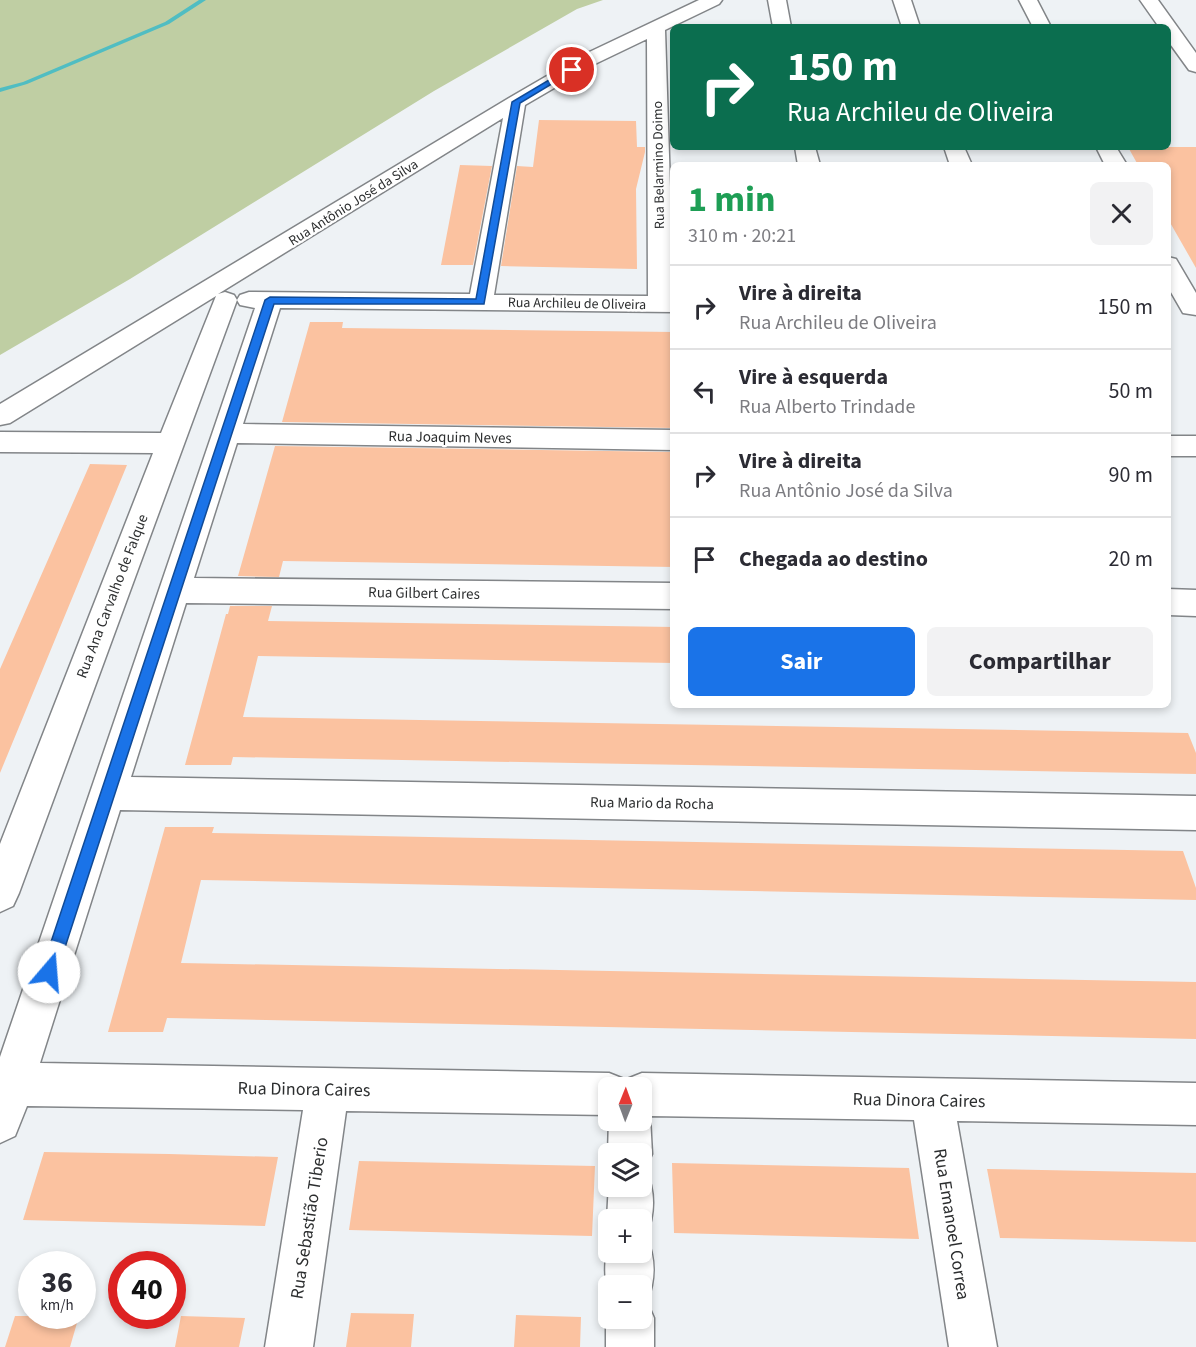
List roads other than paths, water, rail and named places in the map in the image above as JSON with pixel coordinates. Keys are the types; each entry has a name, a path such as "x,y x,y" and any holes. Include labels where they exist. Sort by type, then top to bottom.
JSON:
{"street":[{"name":"Rua Antônio José da Silva","path":"0,416 516,102 590,59 713,0"},
{"path":"777,0 781,24"},
{"path":"902,0 910,24"},
{"path":"1028,0 1040,24"},
{"path":"1149,0 1166,24"},
{"name":"Rua Belarmino Doimo","path":"656,27 667,304"},
{"path":"1171,30 1190,51 1196,66"},
{"path":"481,302 516,102"},
{"path":"1171,271 1186,308"},
{"name":"Rua Archileu de Oliveira","path":"193,300 667,304"},
{"name":"Rua Ana Carvalho de Falque","path":"0,893 225,300"},
{"path":"4,1096 108,793 270,300"},
{"name":"Rua Joaquim Neves","path":"226,433 670,440"},
{"path":"0,442 170,444"},
{"path":"1171,446 1196,446"},
{"name":"Rua Gilbert Caires","path":"175,590 670,596"},
{"path":"1171,602 1196,603"},
{"name":"Rua Mario da Rocha","path":"108,793 1196,813"},
{"name":"Rua Dinora Caires","path":"4,1096 328,1089 598,1094"},
{"name":"Rua Sebastião Tiberio","path":"289,1347 328,1089"},
{"name":"Rua Dinora Caires","path":"652,1094 1196,1104"},
{"name":"Rua Emanoel Correa","path":"932,1100 973,1347"},
{"path":"630,1329 630,1347"}],"waterway":[{"path":"0,90 25,83 167,23 203,0"}]}
